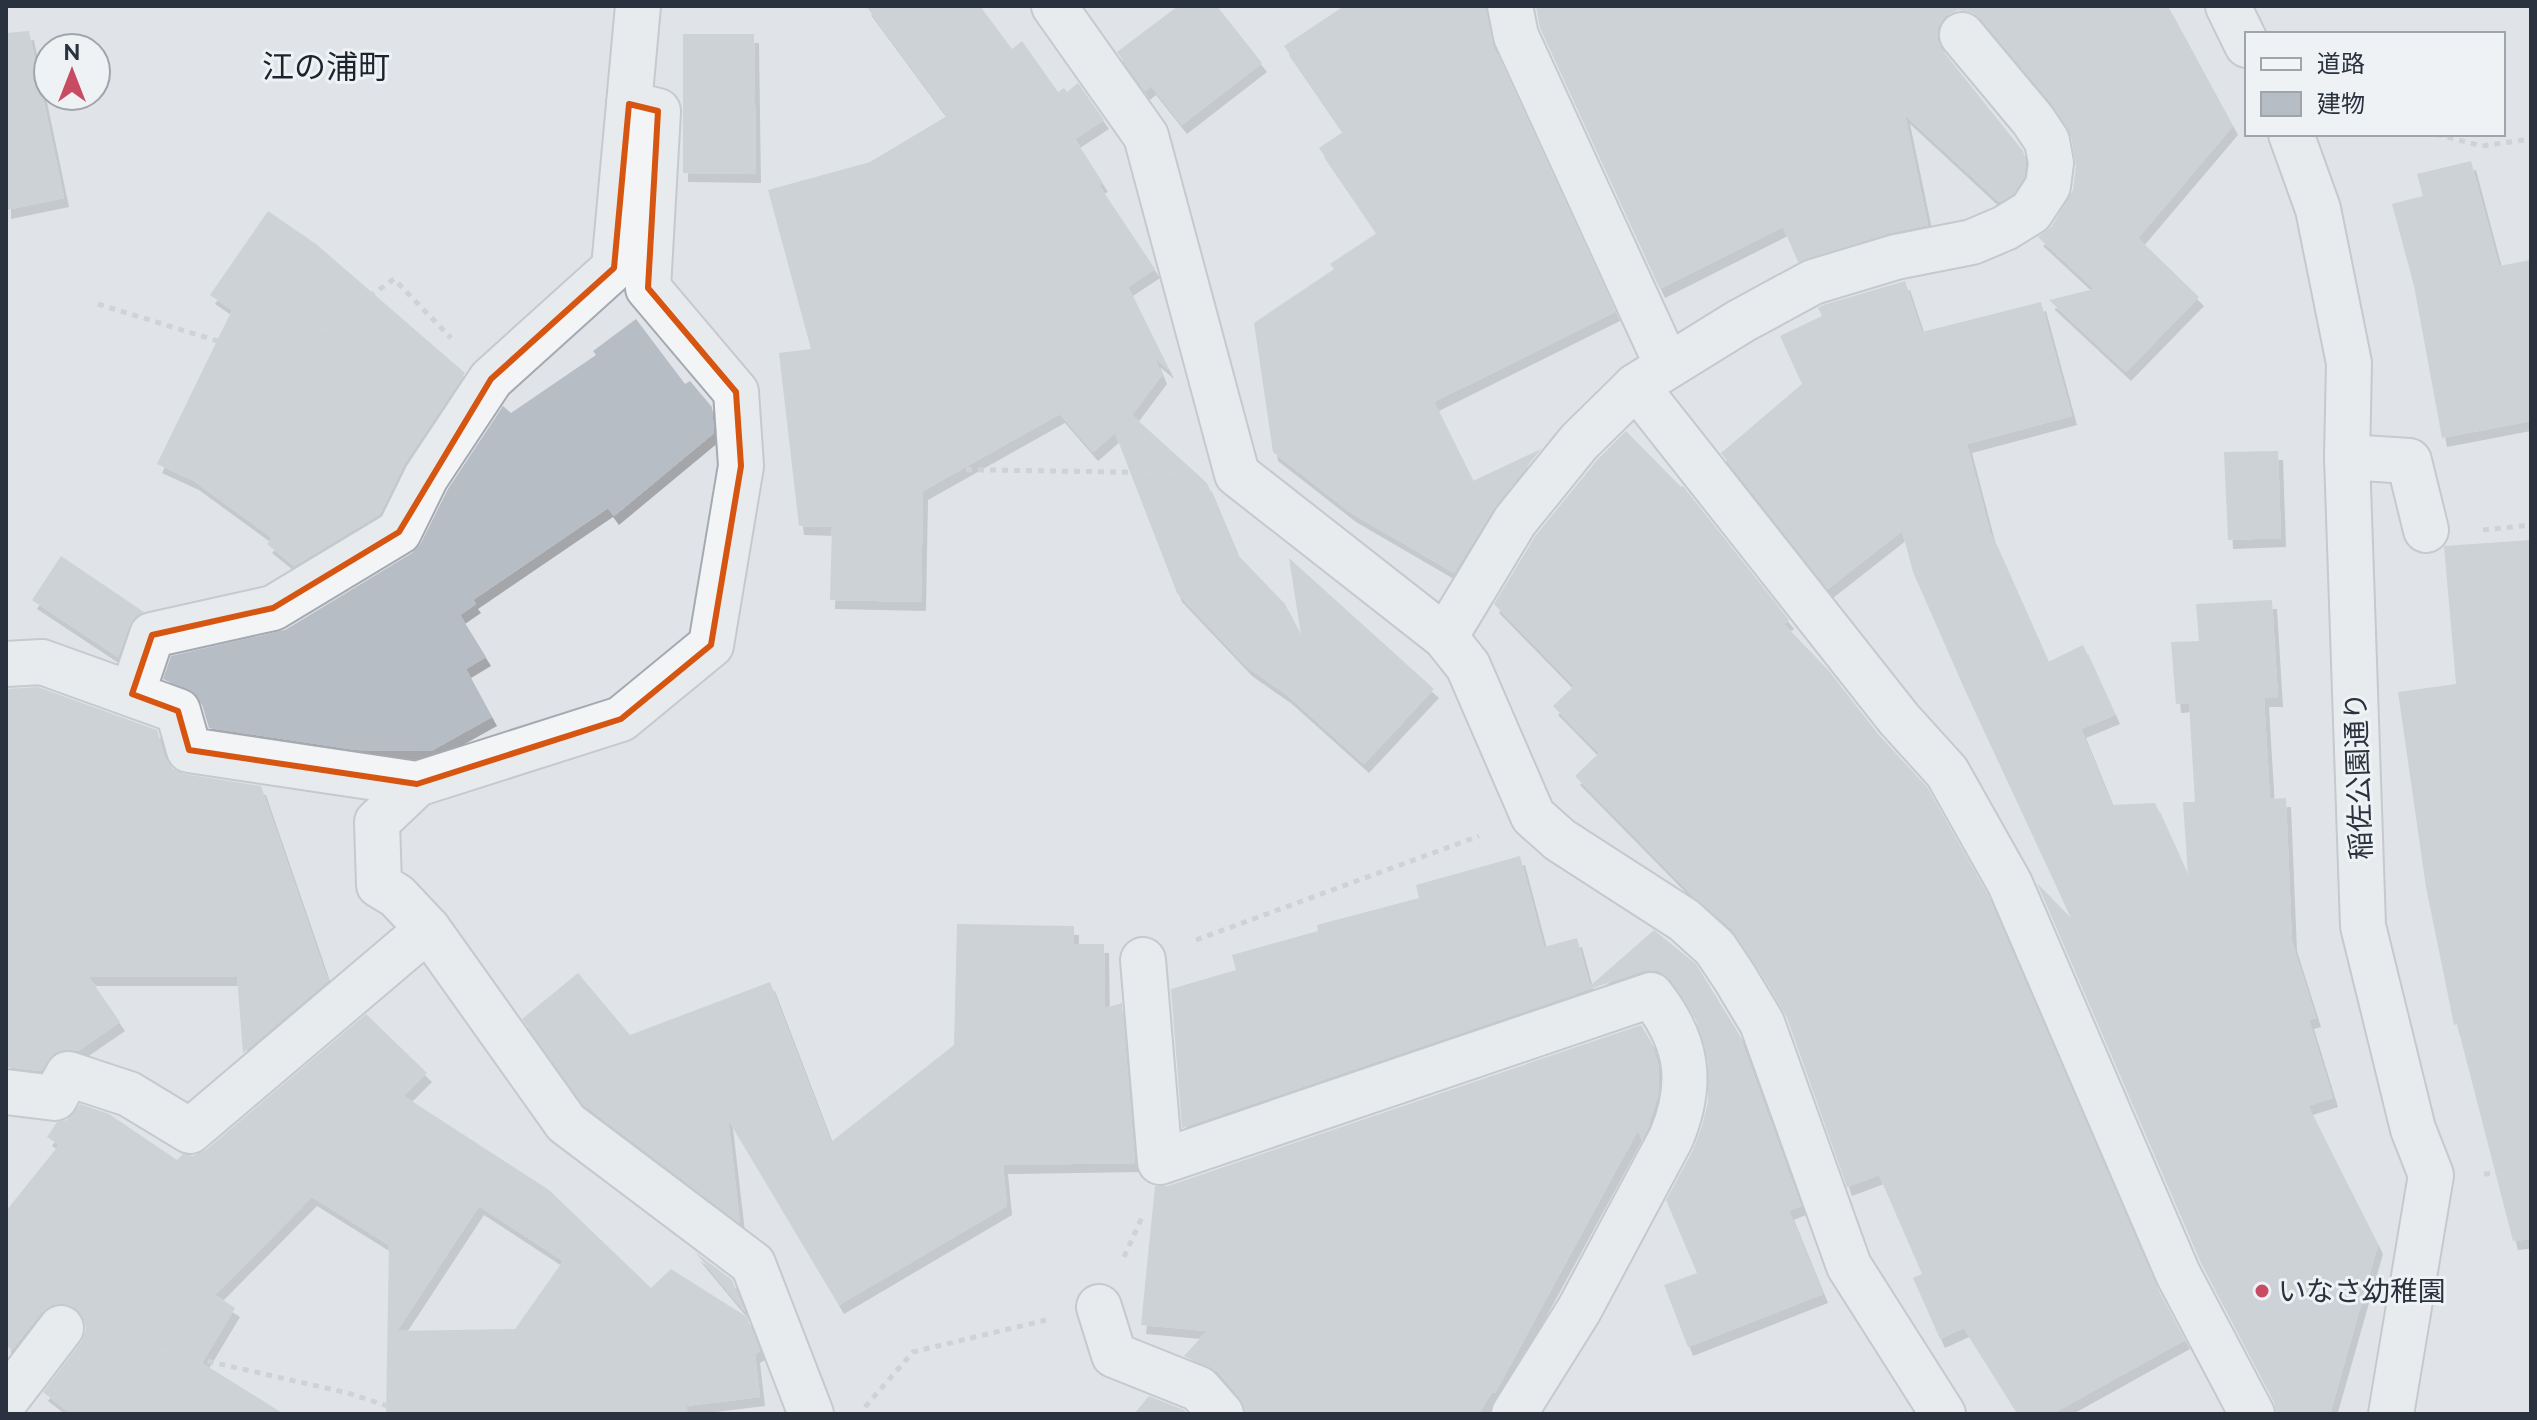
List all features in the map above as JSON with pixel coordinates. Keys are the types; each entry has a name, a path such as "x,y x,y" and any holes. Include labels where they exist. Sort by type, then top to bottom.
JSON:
{"street":[{"path":"132,694 152,635 273,608 399,532 426,477 491,379 614,268 638,6"},
{"path":"1054,6 1146,136 1237,474 1445,637 1468,666 1533,816 1560,840 1684,920 1715,948 1762,1023 1849,1266 1943,1414"},
{"path":"1510,6 1516,36 1652,375 1899,719 1947,772 2010,884 2178,1274 2252,1414"},
{"path":"2228,6 2245,41"},
{"path":"1445,637 1515,521 1579,442 1652,375 1813,282 1896,257 1972,242 2005,228 2031,212 2048,186 2051,163 2047,141 1962,35"},
{"path":"629,104 658,111 648,288 736,392 741,466 711,645 621,719 417,784 377,822 379,885 397,896 428,929 566,1123 753,1264 811,1414"},
{"name":"稲佐公園通り","path":"2292,136 2318,209 2349,363 2347,457 2363,926 2413,1129 2431,1175 2391,1414"},
{"path":"2347,457 2409,461 2426,530"},
{"path":"6,664 42,662 178,711 189,750 417,784"},
{"path":"6,1092 55,1098 68,1074 129,1094 190,1131 428,929"},
{"path":"1143,960 1160,1162 1651,995 1665,1013 1680,1044 1684,1069 1683,1110 1579,1310 1514,1414"},
{"path":"1099,1307 1114,1355 1199,1389 1221,1414"},
{"path":"6,1400 61,1328"}],"path":[{"path":"2444,136 2482,146 2531,139"},
{"path":"98,304 279,360 394,279 491,379"},
{"path":"741,466 1237,474"},
{"path":"1143,960 1533,816"},
{"path":"859,1414 913,1352 1099,1307 1137,1231 1160,1162"},
{"path":"61,1328 348,1393 412,1414"}],"highlighted area":[{"path":"629,104 658,111 648,288 736,392 741,466 711,645 621,719 417,784 189,750 178,711 132,694 152,635 273,608 399,532 491,379 614,268"}],"building":[{"path":"866,6 980,6 1012,49 1022,41 1058,92 1064,88 1067,92 1078,83 1104,120 1075,139 1103,183 1099,185 1155,269 1128,287 1169,370 1155,358 1162,375 1132,415 1207,483 1237,554 1285,604 1301,635 1289,558 1434,689 1364,764 1287,695 1247,667 1177,593 1115,433 1093,452 1060,414 923,491 921,602 830,600 832,527 799,526 779,353 811,349 768,190 870,162 947,116"},
{"path":"1178,6 1217,6 1262,63 1182,125 1151,86 1145,91 1117,52"},
{"path":"1344,6 1486,6 1493,46 1615,312 1434,402 1473,481 1541,449 1494,508 1454,573 1351,513 1273,452 1254,323 1334,269 1330,264 1377,233 1319,148 1343,132 1284,46"},
{"path":"1536,6 2168,6 2233,126 2138,238 2199,297 2126,372 2049,300 2094,289 2038,237 2052,226 2073,190 2076,166 2071,136 2052,104 1981,19 1971,12 1958,10 1945,16 1938,27 1938,40 1943,51 2023,151 2026,164 2024,177 2013,194 1999,202 1905,115 1928,225 1889,233 1798,262 1783,227 1660,289 1540,28"},
{"path":"29,31 32,45 32,112 46,112 64,198 6,210 6,33"},
{"path":"683,34 754,34 756,174 683,173"},
{"path":"2471,161 2499,266 2531,260 2531,421 2442,438 2414,286 2392,204 2423,196 2417,174"},
{"path":"268,211 316,244 465,373 405,463 380,514 294,566 267,544 272,538 194,481 157,464 232,310 210,295"},
{"path":"1905,281 1922,332 2041,302 2072,416 1967,444 1990,532 2048,662 2083,645 2115,715 2081,729 2112,805 2155,803 2188,876 2183,802 2195,802 2189,703 2176,704 2171,642 2199,641 2196,604 2272,600 2278,698 2264,698 2270,799 2286,798 2292,942 2316,1018 2309,1020 2333,1098 2308,1106 2378,1245 2330,1414 2277,1414 2274,1402 2201,1263 2037,883 2071,918 1913,572 1902,531 1828,589 1721,453 1802,384 1780,336 1822,316 1818,308 1823,305"},
{"path":"636,319 685,384 690,381 712,407 714,433 614,516 608,508 473,600 476,604 460,615 486,657 466,669 492,717 431,751 356,750 209,728 196,694 163,679 171,656 285,630 412,553 421,543 448,489 503,406 511,413 596,355 593,351"},
{"path":"1626,431 1683,486 1789,620 1784,624 1829,671 1879,735 1927,787 1988,895 2155,1284 2185,1340 2052,1414 2018,1414 1964,1328 1940,1339 1913,1278 1922,1274 1879,1175 1847,1187 1786,1015 1756,965 1732,929 1693,896 1575,776 1599,753 1553,706 1574,686 1494,604 1536,535 1598,459"},
{"path":"2278,451 2281,538 2228,540 2224,452"},
{"path":"2531,540 2531,1239 2513,1241 2457,1024 2454,1025 2426,887 2398,692 2456,684 2444,546"},
{"path":"61,556 144,612 135,617 129,626 118,657 32,600"},
{"path":"38,687 157,730 165,758 173,769 184,774 261,786 326,975 330,979 243,1053 237,977 89,977 120,1022 78,1051 65,1049 54,1053 41,1071 6,1067 6,689"},
{"path":"1520,856 1544,947 1577,938 1590,986 1654,930 1696,964 1739,1034 1801,1206 1789,1211 1823,1294 1688,1347 1664,1285 1697,1273 1666,1200 1693,1150 1702,1126 1708,1102 1708,1062 1695,1017 1671,980 1658,971 1643,971 1182,1128 1171,989 1236,970 1232,955 1318,931 1317,925 1419,898 1416,885"},
{"path":"957,924 1074,926 1074,944 1104,944 1105,1008 1122,1003 1135,1163 1003,1165 1007,1206 839,1305 728,1119 740,1223 584,1105 522,1019 578,973 630,1035 770,982 831,1142 954,1045"},
{"path":"366,1014 427,1073 404,1096 549,1190 651,1288 671,1269 747,1317 760,1351 755,1354 760,1397 686,1406 688,1414 386,1414 389,1245 312,1197 215,1295 235,1308 202,1363 284,1414 71,1414 43,1392 81,1342 86,1330 84,1319 76,1308 63,1303 52,1305 41,1313 12,1350 6,1345 6,1211 59,1145 47,1137 57,1122 67,1120 80,1104 109,1114 177,1160 183,1154 193,1156 206,1150","holes":["479,1206 563,1261 515,1329 397,1331"]},
{"path":"1641,1025 1659,1067 1658,1095 1648,1128 1642,1140 1638,1130 1495,1393 1492,1392 1479,1414 1245,1414 1240,1398 1218,1372 1184,1356 1207,1331 1141,1325 1155,1186 1168,1186"},
{"path":"695,1252 732,1280 745,1312"},
{"path":"1149,1396 1184,1410 1188,1414 1134,1414"}],"place":[{"name":"いなさ幼稚園","path":"2262,1291"}],"district":[{"name":"江の浦町","path":"326,67"}]}
